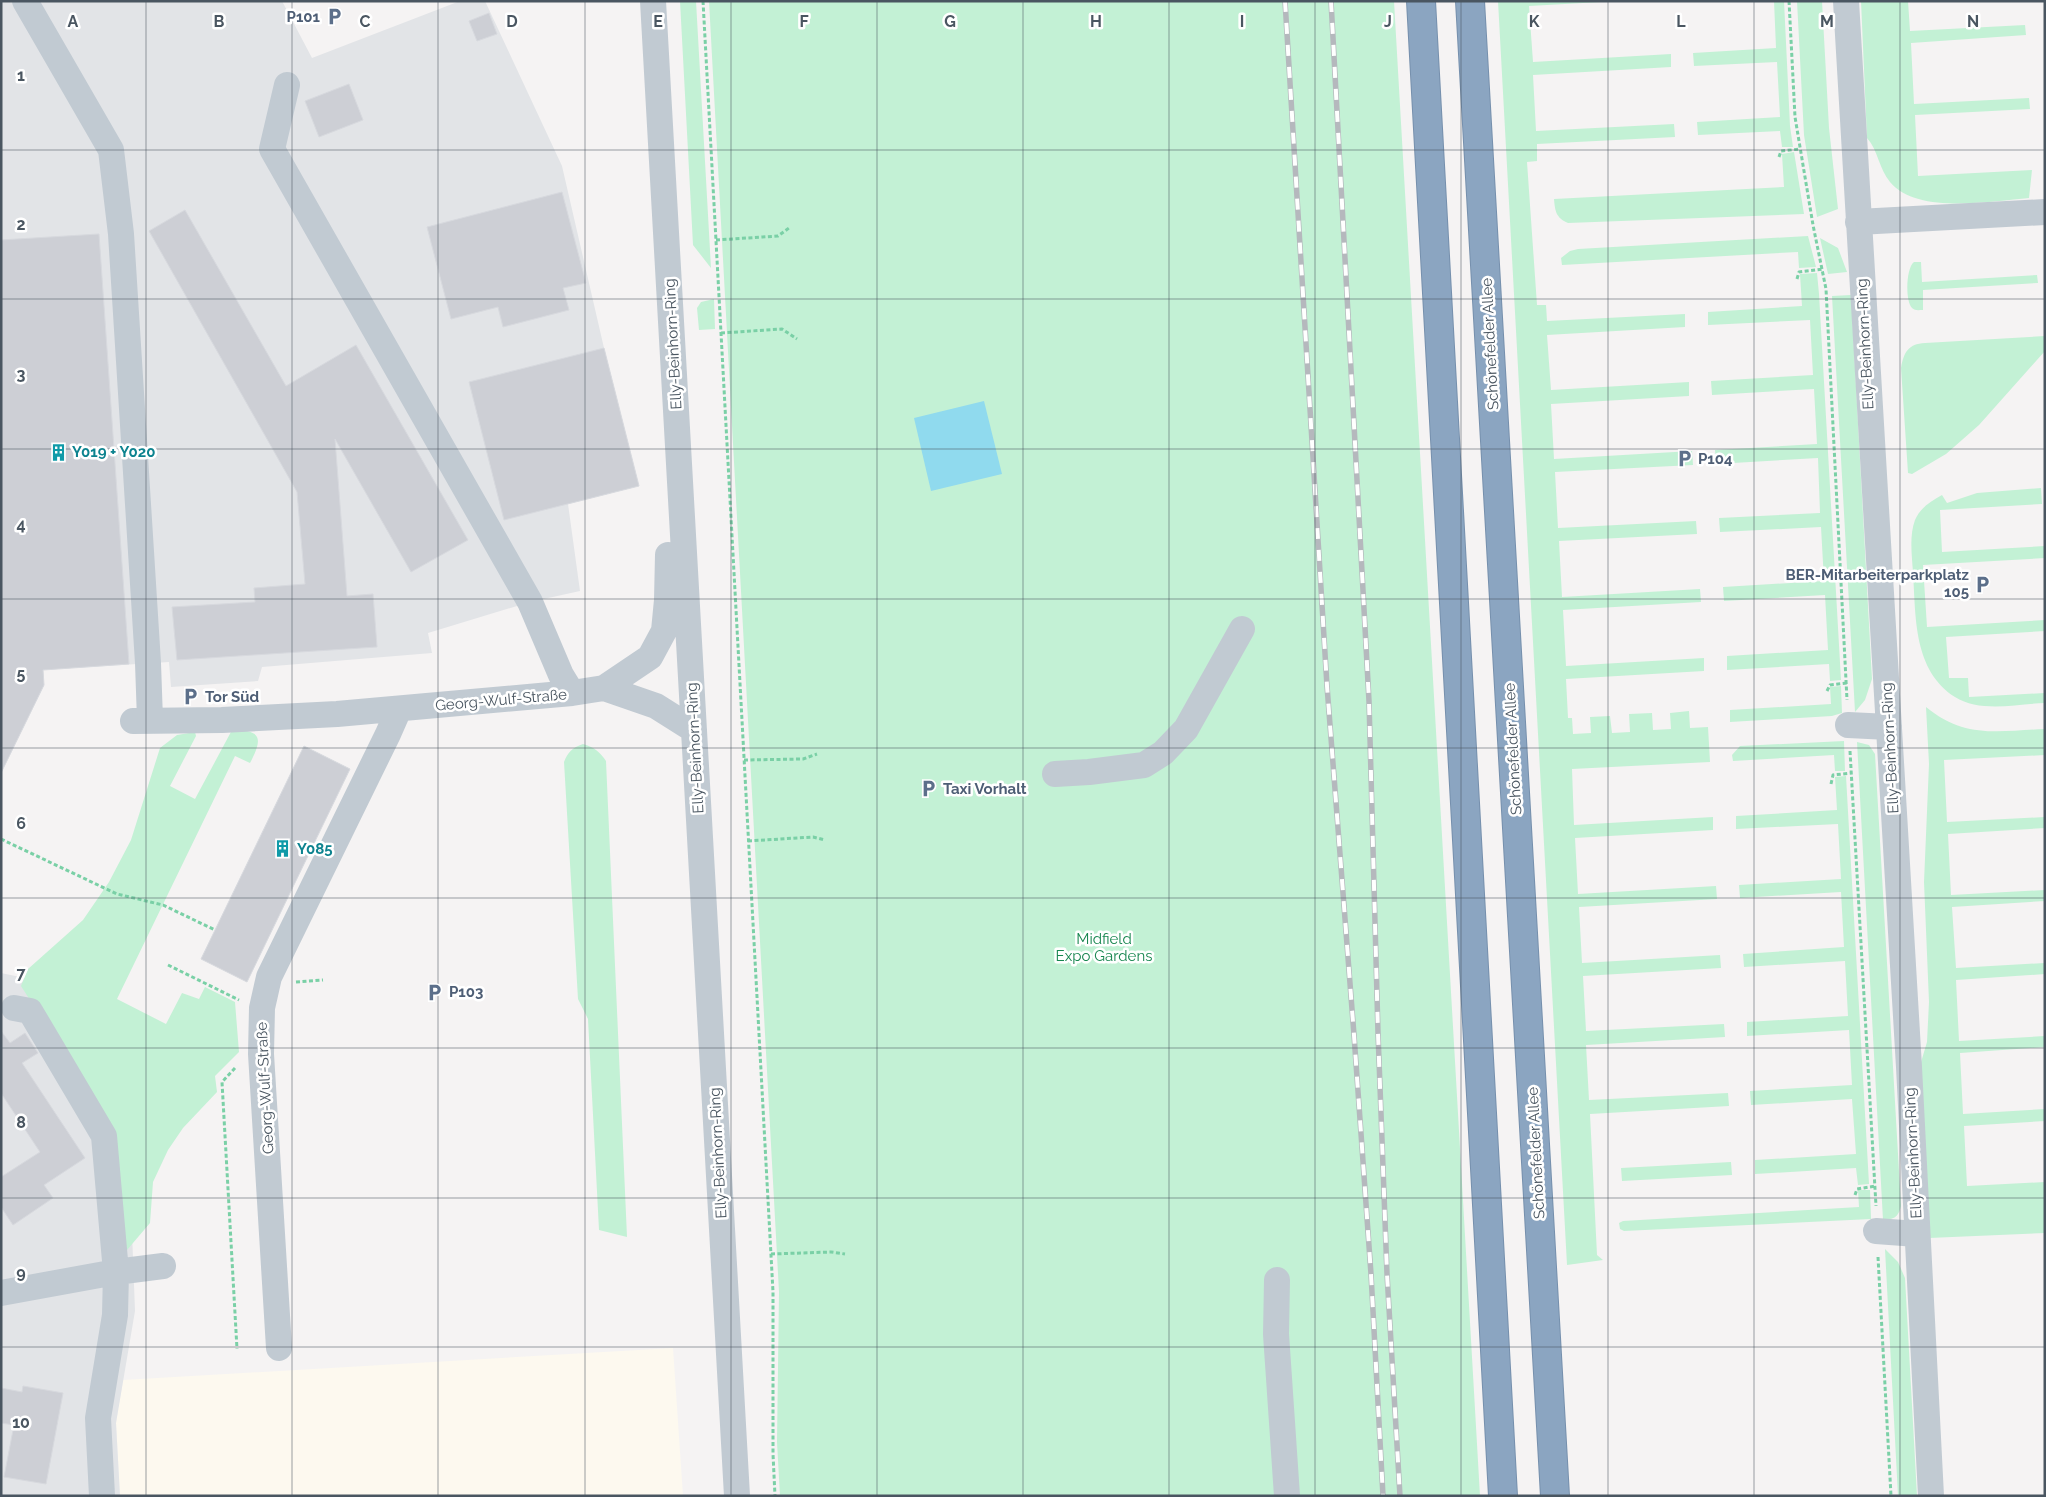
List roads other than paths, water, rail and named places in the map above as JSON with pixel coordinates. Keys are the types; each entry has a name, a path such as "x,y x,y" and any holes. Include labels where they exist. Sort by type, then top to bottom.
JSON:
{"highway":[{"path":"1421,1 1503,1496"},
{"name":"Schönefelder Allee","path":"1470,1 1556,1496"}],"street":[{"name":"Georg-Wulf-Straße","path":"25,1 111,150 121,234 148,663 141,721 231,720 399,709 572,693 604,688"},
{"name":"Elly-Beinhorn-Ring","path":"653,1 674,342 682,526 737,1496"},
{"name":"Elly-Beinhorn-Ring","path":"1846,1 1932,1496"},
{"path":"287,86 272,149 530,602 561,675 572,693"},
{"path":"1858,222 2045,212"},
{"path":"604,688 650,657 664,632 668,548 682,526"},
{"path":"1055,774 1144,765 1164,753 1186,729 1206,697 1242,629"},
{"path":"604,688 656,706 694,730"},
{"name":"Georg-Wulf-Straße","path":"279,1348 261,1054 262,1008 269,977 399,709"},
{"path":"1848,725 1889,727"},
{"path":"14,1008 30,1011 104,1136 116,1272 115,1315 98,1418 102,1496"},
{"path":"1876,1231 1917,1234"},
{"path":"1,1293 116,1272 163,1266"},
{"path":"1277,1280 1276,1334 1287,1496"}],"water":[{"path":"984,401 1002,474 931,491 914,418"}],"railway":[{"path":"1285,1 1327,686 1371,1274 1383,1496"},
{"path":"1331,1 1369,701 1387,1274 1400,1496"}],"place":[{"name":"P101","path":"334,17"},
{"name":"Y019 + Y020","path":"58,452"},
{"name":"P104","path":"1684,459"},
{"name":"BER-Mitarbeiterparkplatz 105","path":"1983,584"},
{"name":"Tor Süd","path":"191,697"},
{"name":"Taxi Vorhalt","path":"929,789"},
{"name":"Y085","path":"283,849"},
{"name":"P103","path":"435,992"}],"park label":[{"name":"Midfield Expo Gardens","path":"1104,948"}]}
